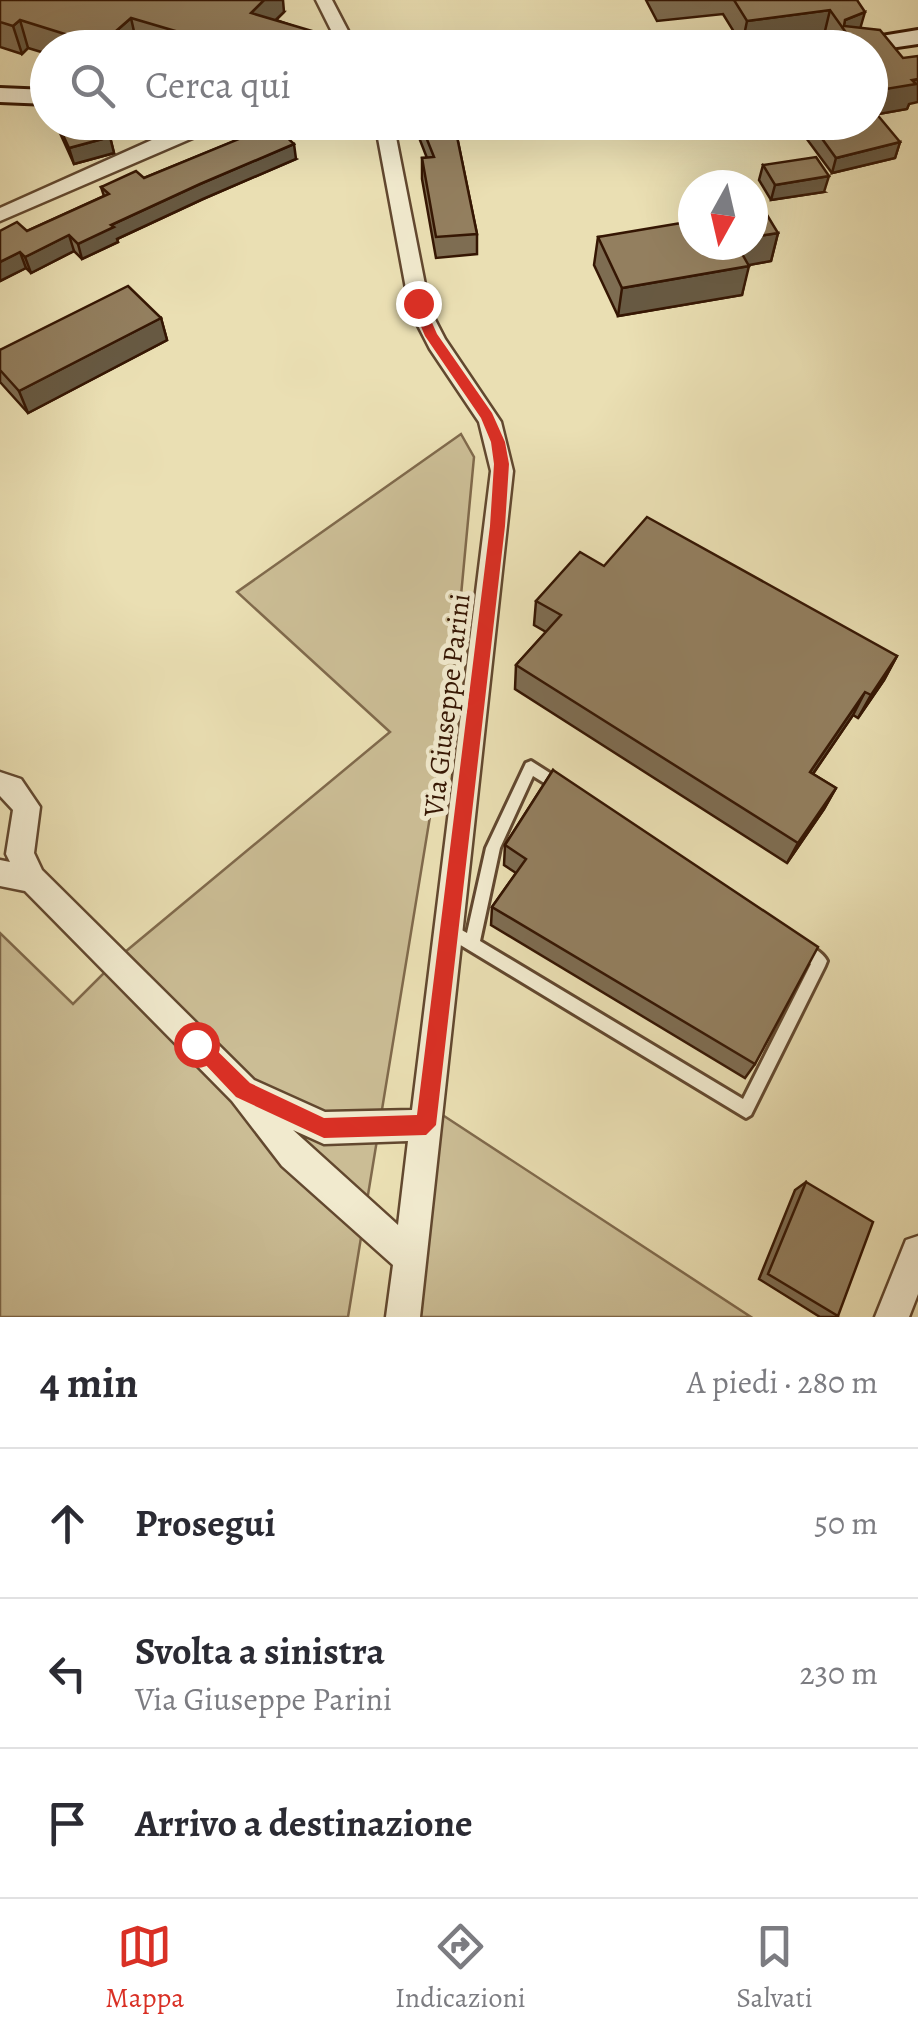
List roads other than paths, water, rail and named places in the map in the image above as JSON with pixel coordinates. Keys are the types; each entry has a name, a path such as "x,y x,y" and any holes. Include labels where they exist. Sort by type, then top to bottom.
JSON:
{"street":[{"path":"324,0 340,30"},
{"path":"888,42 918,38"},
{"path":"0,94 30,96"},
{"path":"0,214 174,140"},
{"name":"Via Giuseppe Parini","path":"387,140 420,310 435,342 487,416 501,458 498,526 403,1317"},
{"path":"0,784 12,787 27,807 20,854 32,879 243,1090 293,1155 410,1258"},
{"path":"0,873 32,879"},
{"path":"243,1090 324,1128 426,1125"},
{"path":"892,1317 918,1252"}],"lane":[{"path":"472,944 494,848 531,767 579,800"},
{"path":"449,930 746,1110 820,961 788,940"}]}
